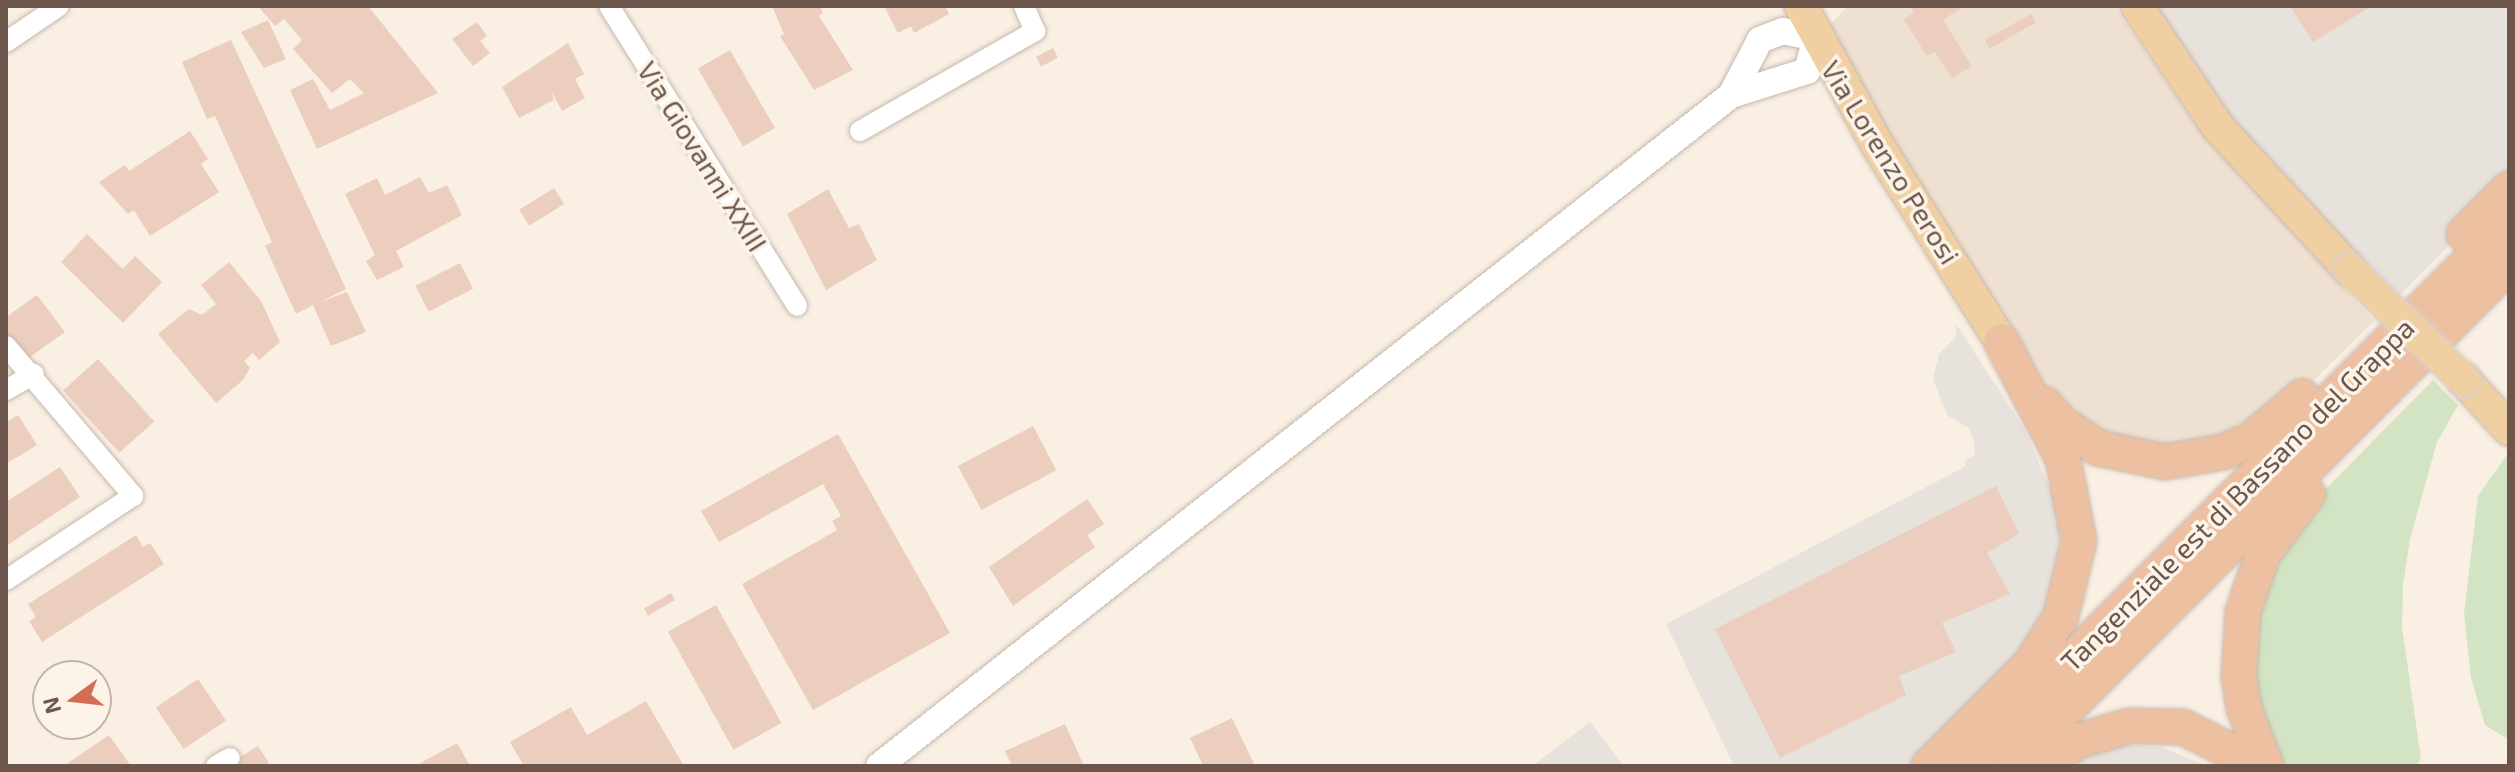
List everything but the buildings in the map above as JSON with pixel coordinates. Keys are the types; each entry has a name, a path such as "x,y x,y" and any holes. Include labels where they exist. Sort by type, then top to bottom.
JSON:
{"highway":[{"path":"2001,341 2044,403 2079,437 2120,456 2165,462 2223,452 2262,434 2509,189"},
{"name":"Tangenziale est di Bassano del Grappa","path":"1965,766 2509,222"},
{"name":"Tangenziale est di Bassano del Grappa","path":"2010,766 2509,265"},
{"path":"2266,766 2244,708 2239,676 2239,646 2251,582 2263,554 2299,503 2451,364 2509,293"},
{"path":"1929,766 2030,665 2061,616 2079,541 2063,459 2001,341"},
{"path":"2038,766 2078,741 2129,726 2183,727 2228,750 2243,766"}],"main road":[{"path":"1801,6 1816,38"},
{"path":"2137,6 2218,127 2350,270 2451,364 2509,429"},
{"name":"Via Lorenzo Perosi","path":"1816,38 2001,341"}],"street":[{"path":"6,42 59,6"},
{"name":"Via Giovanni XXIII","path":"609,6 797,306"},
{"path":"860,131 1035,31 1024,6"},
{"path":"879,766 1731,95 1760,40 1783,31 1816,38"},
{"name":"Via Lorenzo Perosi","path":"1731,95 1807,71 1816,38"},
{"path":"6,346 34,374 133,496 6,580"},
{"path":"6,390 34,374"}],"shaded area":[{"path":"1848,6 2114,6 2194,122 2374,321 2282,412 2198,458 2065,427 1826,29"},
{"path":"2155,6 2509,6 2509,185 2397,298 2250,149"},
{"path":"1956,324 2025,430 2054,498 2060,538 2050,609 2017,670 1925,766 1734,766 1666,624 1966,466 1964,461 1975,455 1974,440 1969,428 1947,415 1933,379 1939,354 1956,337"},
{"path":"1590,722 1624,766 1532,766"},
{"path":"2119,745 2160,747 2208,766 2057,766"}],"green space":[{"path":"2433,380 2458,405 2437,442 2410,539 2403,585 2402,627 2421,759 2416,766 2268,766 2251,718 2262,576 2308,507"},
{"path":"2509,452 2509,740 2485,725 2471,678 2464,614 2478,496"}]}
